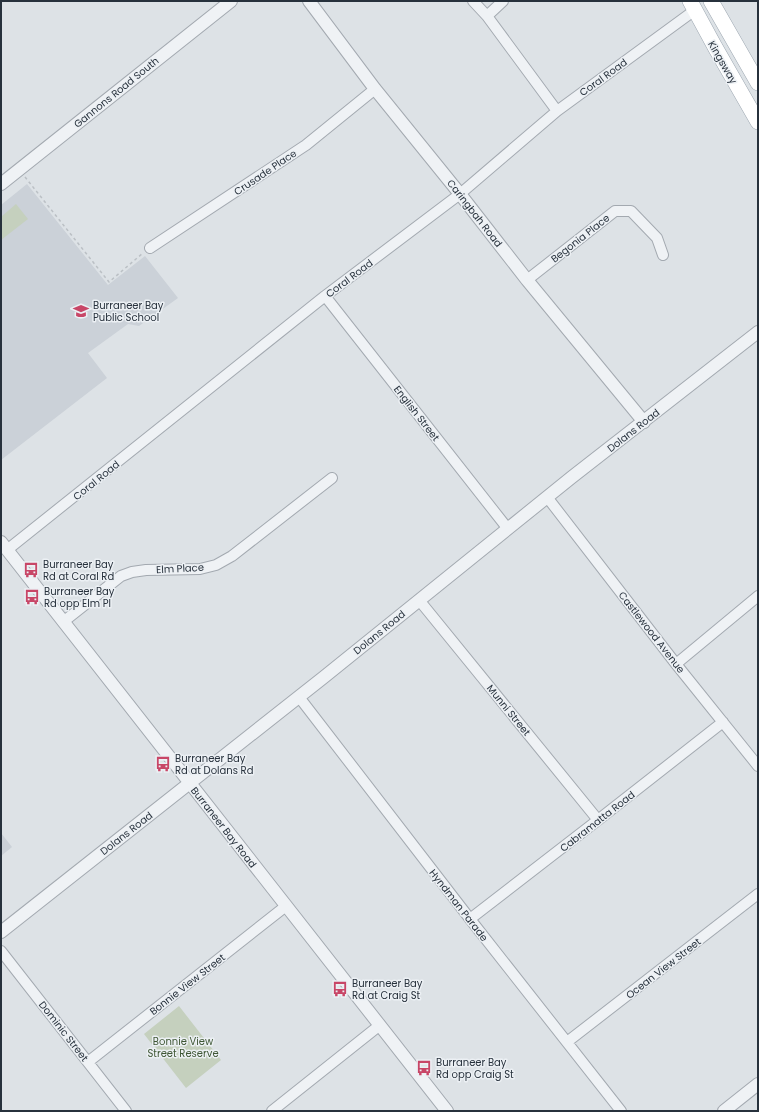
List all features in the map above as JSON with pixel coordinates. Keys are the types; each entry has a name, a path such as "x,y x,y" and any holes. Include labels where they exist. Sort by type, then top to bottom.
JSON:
{"main road":[{"name":"Kingsway","path":"711,1 758,83"},
{"name":"Kingsway","path":"692,6 758,122"}],"street":[{"name":"Gannons Road South","path":"1,184 231,1"},
{"name":"Caringbah Road","path":"309,1 375,89 527,280 644,422"},
{"path":"473,1 487,16 557,111"},
{"path":"487,16 503,1"},
{"name":"Coral Road","path":"4,546 325,296 460,194 557,111 692,6"},
{"name":"Crusade Place","path":"150,248 306,145 375,89"},
{"name":"Begonia Place","path":"527,280 615,212 631,211 657,238 663,255"},
{"name":"English Street","path":"325,296 508,529"},
{"name":"Dolans Road","path":"1,932 299,697 547,497 758,332"},
{"name":"Elm Place","path":"63,622 121,576 132,572 146,570 200,569 216,565 232,556 332,478"},
{"name":"Castlewood Avenue","path":"547,497 676,664 758,766"},
{"name":"Burraneer Bay Road","path":"4,546 447,1111"},
{"path":"676,664 758,596"},
{"name":"Munni Street","path":"419,600 598,820"},
{"name":"Hyndman Parade","path":"299,697 470,919 621,1111"},
{"name":"Cabramatta Road","path":"470,919 722,722"},
{"name":"Ocean View Street","path":"567,1042 758,894"},
{"name":"Bonnie View Street","path":"88,1062 286,906"},
{"name":"Dominic Street","path":"1,951 126,1111"},
{"path":"272,1111 380,1025"},
{"path":"724,1111 758,1084"}],"path":[{"path":"19,170 108,282 150,248"}],"shaded area":[{"name":"Burraneer Bay Public School","path":"27,184 108,285 145,256 178,298 139,326 128,324 88,353 107,378 1,460 1,205"},
{"path":"1,833 12,847 1,856"}],"green space":[{"path":"16,204 28,219 1,240 1,217"},
{"name":"Bonnie View Street Reserve","path":"179,1006 221,1060 186,1088 144,1034"}],"place":[{"name":"Burraneer Bay Public School","path":"81,311"},
{"name":"Burraneer Bay Rd at Coral Rd","path":"31,570"},
{"name":"Burraneer Bay Rd opp Elm Pl","path":"32,597"},
{"name":"Burraneer Bay Rd at Dolans Rd","path":"163,764"},
{"name":"Burraneer Bay Rd at Craig St","path":"340,989"},
{"name":"Burraneer Bay Rd opp Craig St","path":"424,1068"}]}
